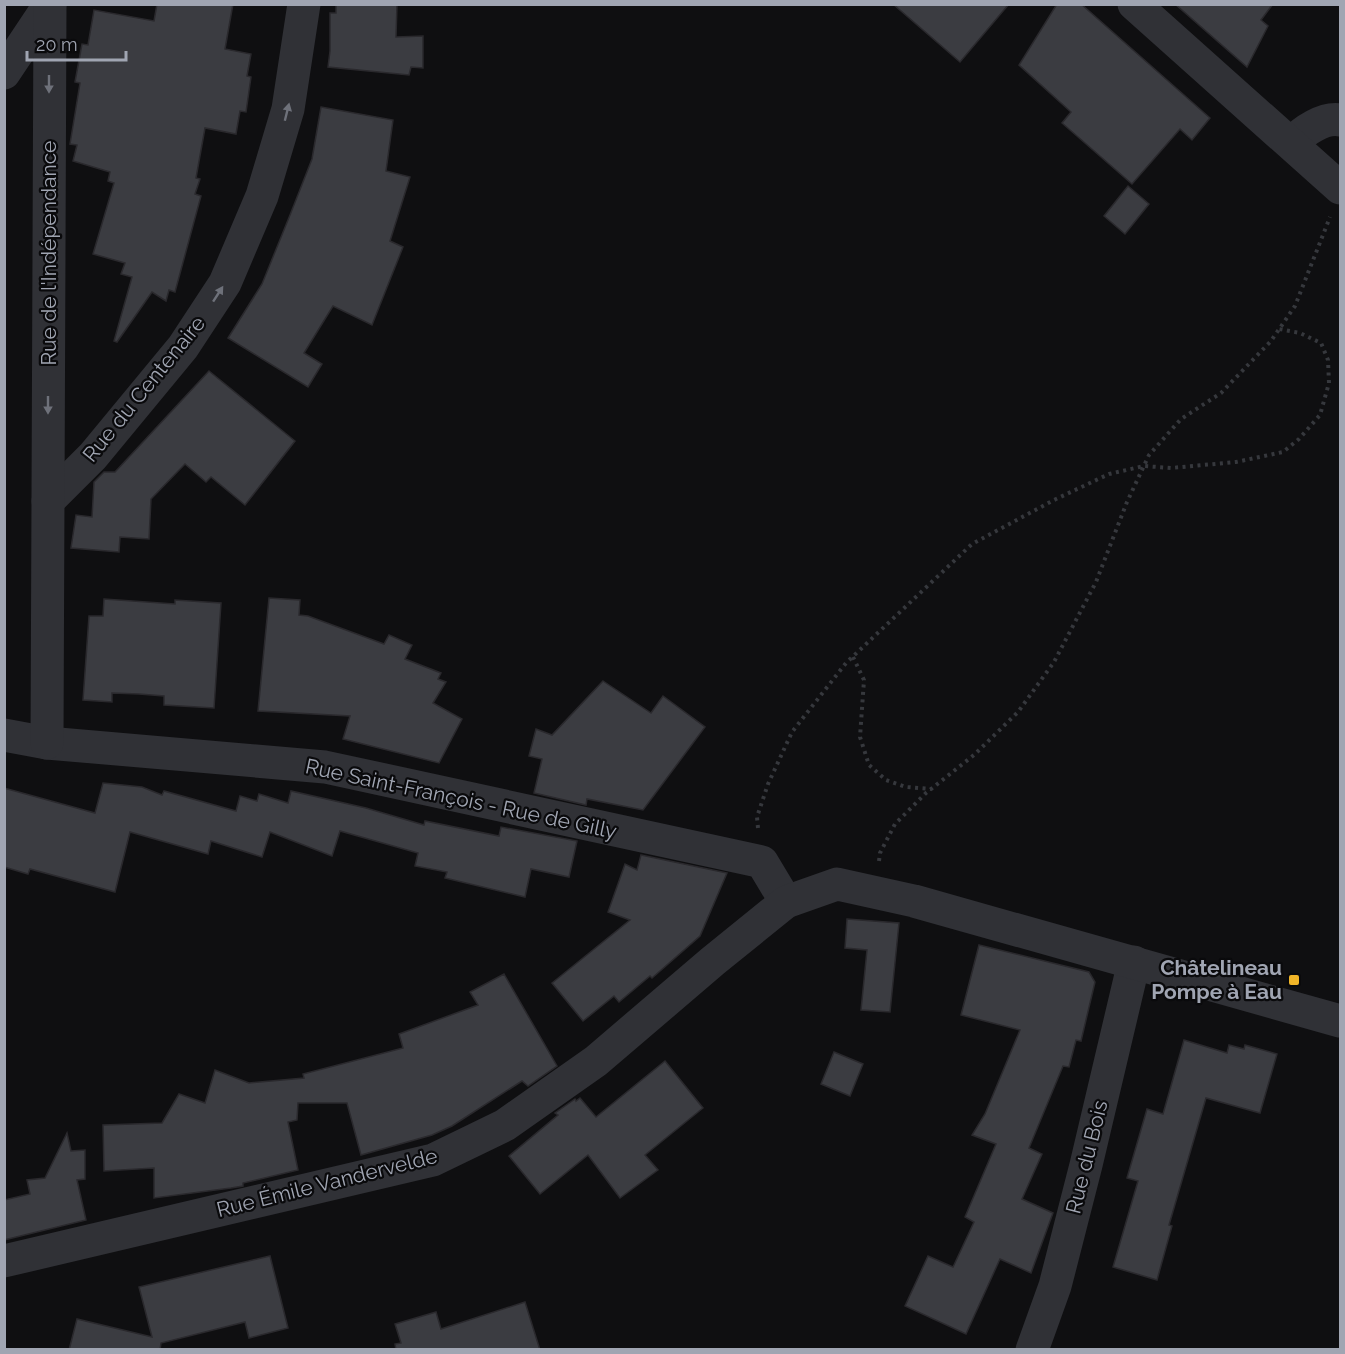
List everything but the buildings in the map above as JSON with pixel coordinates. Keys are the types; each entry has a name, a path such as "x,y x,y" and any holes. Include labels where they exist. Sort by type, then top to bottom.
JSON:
{"street":[{"name":"Rue du Centenaire","path":"48,501 93,456 177,356 225,283 262,196 288,109 304,4"},
{"path":"1134,4 1292,143 1337,198"},
{"name":"Rue de l'Indépendance","path":"48,501 50,5"},
{"path":"4,73 50,5"},
{"path":"1292,143 1305,130 1333,119 1341,120"},
{"path":"47,743 48,501"},
{"name":"Rue Saint-François - Rue de Gilly","path":"4,735 47,743 326,766 762,862"},
{"path":"762,862 786,902"},
{"name":"Rue Émile Vandervelde","path":"4,1261 433,1160 505,1125 596,1061 786,902 837,884 914,901 1341,1021"},
{"name":"Rue du Bois","path":"1032,1350 1055,1286 1134,962"}],"path":[{"path":"877,893 880,852 895,824 932,789 974,755 1017,712 1054,662 1096,582 1127,502 1149,455 1181,419 1221,393 1270,341 1294,306 1337,198"},
{"path":"762,862 757,817 768,784 792,732 853,657 972,544 1053,500 1109,474 1144,466 1171,468 1236,462 1283,452 1299,439 1320,415 1329,383 1328,360 1321,343 1300,333 1278,329"},
{"path":"853,657 864,680 860,737 869,765 886,780 906,787 932,789"}],"place":[{"name":"Châtelineau Pompe à Eau","path":"1294,980"}]}
